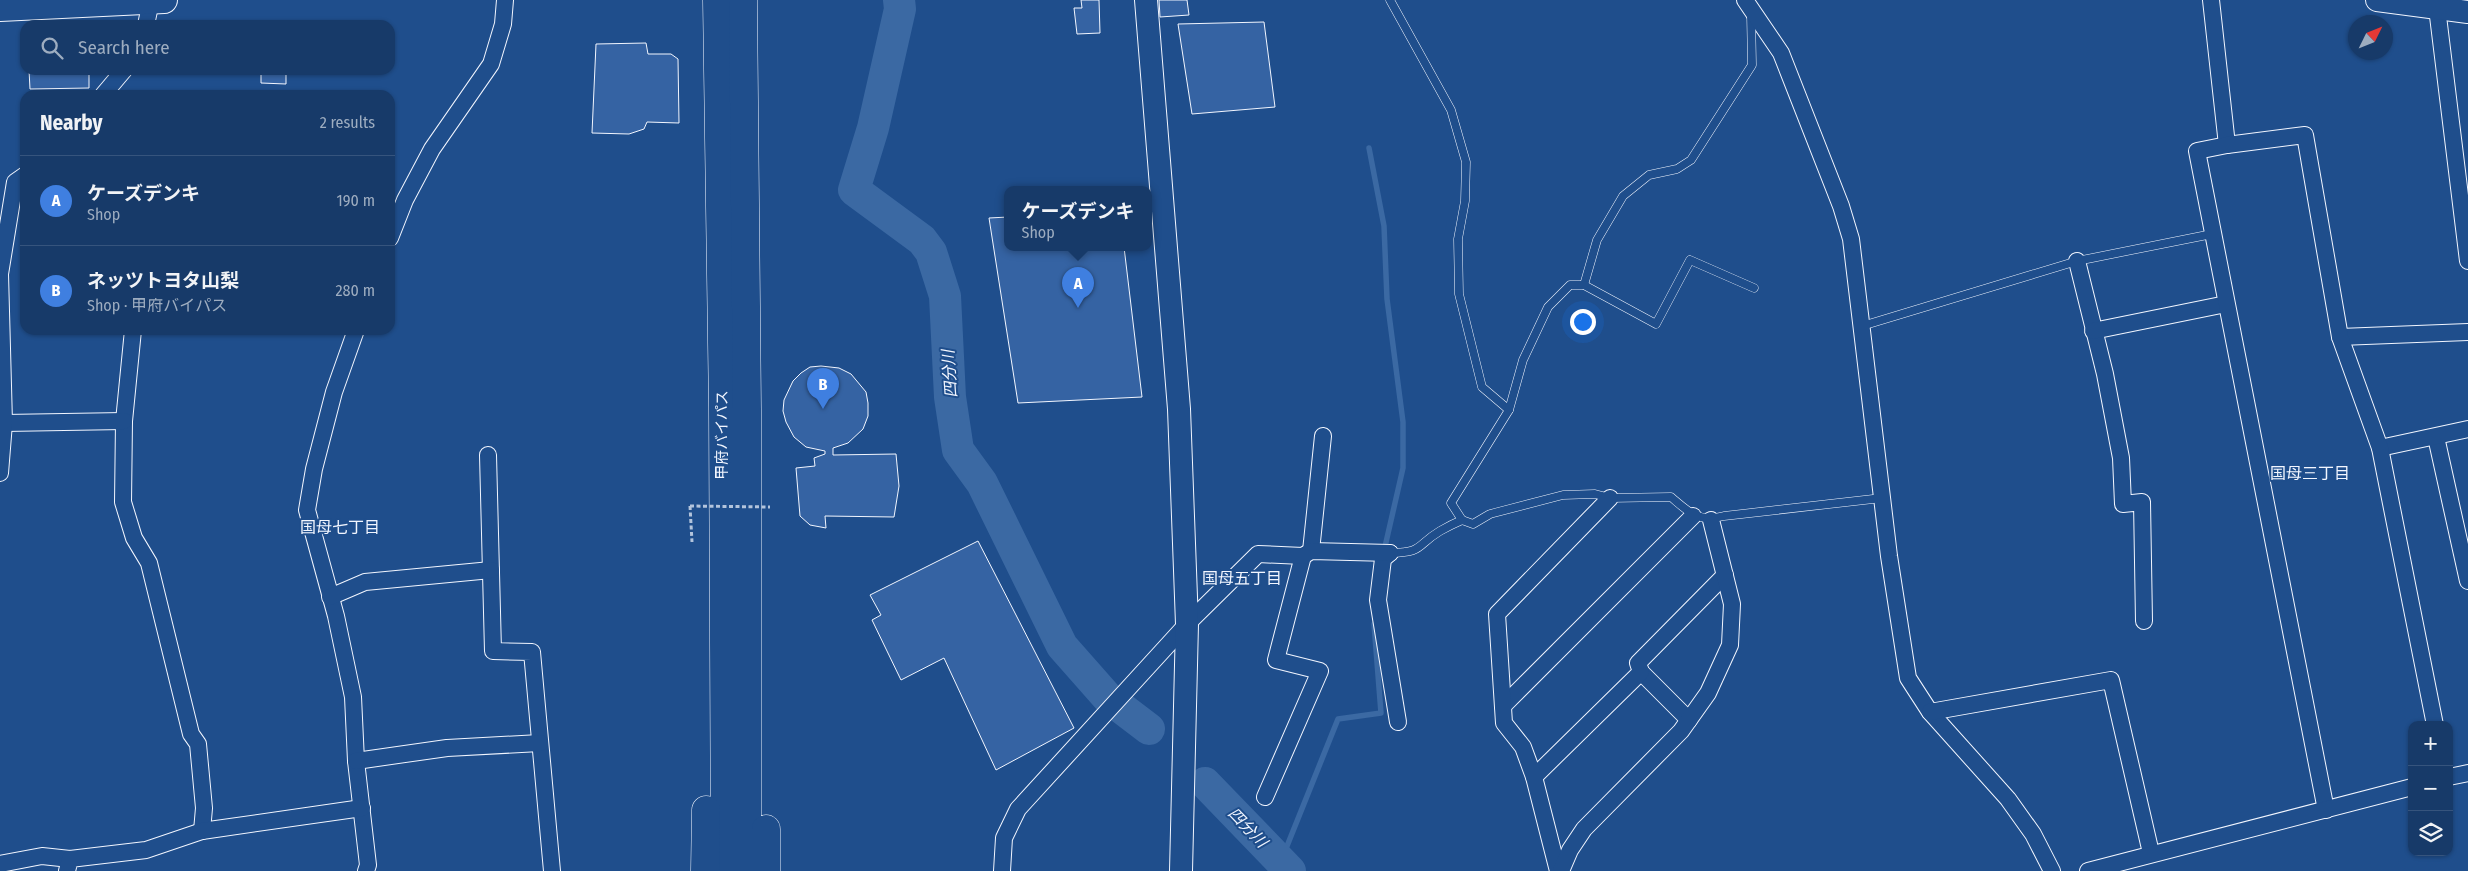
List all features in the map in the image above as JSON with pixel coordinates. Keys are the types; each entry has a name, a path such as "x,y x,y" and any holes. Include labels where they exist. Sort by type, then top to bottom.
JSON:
{"highway":[{"name":"甲府バイパス","path":"717,0 735,409"},
{"name":"甲府バイパス","path":"725,871 735,675 735,409 743,0"},
{"path":"705,871 708,708 706,498 735,409"},
{"path":"735,409 765,499 766,871"},
{"name":"甲府バイパス","path":"735,675 747,871"}],"main road":[{"path":"0,8 32,3 154,9"}],"street":[{"path":"395,224 404,200 432,149 491,64 503,24 505,0"},
{"path":"1146,0 1179,408 1187,624 1181,871"},
{"path":"2210,0 2227,145"},
{"path":"2377,0 2468,12"},
{"path":"1748,4 1781,52 1841,206 1851,239 1900,638 1908,678 1930,712 2008,798 2033,834 2052,871"},
{"path":"2437,8 2468,261"},
{"path":"107,90 120,75"},
{"path":"2326,810 2197,151 2227,145 2305,135 2340,337 2380,448 2434,721"},
{"path":"0,473 4,423 0,274 15,182 20,178"},
{"path":"2077,261 2105,374 2121,458 2123,504 2142,502 2144,621"},
{"path":"2094,331 2226,304"},
{"path":"2340,337 2468,332"},
{"path":"133,335 124,421 123,502 134,538 148,563 191,734 198,744 204,808 202,831"},
{"path":"354,335 334,392 314,469 307,510 330,597 352,697 356,761 368,865 366,871"},
{"path":"4,423 124,421"},
{"path":"2380,448 2468,429"},
{"path":"1265,797 1320,671 1276,660 1307,554 1323,436"},
{"path":"2436,437 2468,581"},
{"path":"488,455 493,650 532,652 552,871"},
{"path":"1560,871 1524,747 1504,723 1497,614 1610,498"},
{"path":"1503,706 1693,516"},
{"path":"1560,871 1570,850 1584,829 1681,731 1708,693 1730,645 1732,604 1711,520"},
{"path":"1002,871 1004,838 1018,809 1187,624 1258,554 1390,553"},
{"path":"1390,553 1383,559 1378,600 1398,722"},
{"path":"330,597 365,582 491,570"},
{"path":"1688,720 1642,672 1638,663 1725,575"},
{"path":"1534,777 1642,672"},
{"path":"1930,712 2111,680 2151,853"},
{"path":"356,761 446,748 540,742"},
{"path":"2453,776 2468,773"},
{"path":"2088,871 2151,853 2408,788"},
{"path":"0,864 42,856 68,865 146,850 202,831 362,808"}],"lane":[{"path":"1390,0 1451,110 1466,162 1465,201 1458,239 1459,294 1482,387 1509,410"},
{"path":"1584,285 1597,240 1623,196 1649,175 1677,169 1691,160 1752,65 1748,4"},
{"path":"1862,326 2077,261 2212,234"},
{"path":"1754,288 1690,260 1656,324 1584,285 1570,285 1548,307 1523,360 1509,410 1451,503 1462,520 1473,524 1490,514 1563,495 1594,494 1610,498 1670,497 1693,516 1711,520 1724,516 1784,508 1882,498"},
{"path":"1390,553 1409,552 1421,548 1439,531 1462,520"}],"path":[{"path":"692,542 690,506 770,507"}],"building":[{"path":"1081,0 1099,0 1100,33 1077,34 1074,8 1082,8"},
{"path":"1159,0 1187,0 1189,15 1160,17"},
{"path":"1264,22 1275,107 1192,114 1178,24"},
{"path":"646,43 648,54 671,54 678,59 679,123 647,122 644,129 629,134 592,133 596,44"},
{"path":"29,75 89,75 89,88 30,89"},
{"path":"261,75 286,75 286,84 261,83"},
{"path":"1004,217 1004,251 1124,251 1142,397 1018,403 989,218"},
{"path":"810,367 839,368 851,374 866,392 868,403 868,416 863,429 848,443 833,448 833,455 896,454 899,486 894,517 825,516 826,528 810,525 800,516 796,468 815,466 814,458 825,454 825,451 806,447 794,437 786,422 783,411 784,400 793,381 801,373"},
{"path":"978,541 1074,728 996,770 944,658 901,680 872,620 881,615 870,595"}],"waterway":[{"name":"四分川","path":"899,0 900,9 873,128 854,190 922,240 931,252 945,296 950,397 958,450 982,483 1062,646 1107,697 1149,729"},
{"path":"1369,148 1384,226 1387,299 1403,422 1403,468 1384,551"},
{"path":"1281,861 1338,719 1381,713 1374,624"},
{"name":"四分川","path":"1205,783 1290,871"}],"place":[{"name":"ケーズデンキ","path":"1078,308"},
{"name":"ネッツトヨタ山梨","path":"823,409"}],"district":[{"name":"国母三丁目","path":"2310,473"},
{"name":"国母七丁目","path":"340,527"},
{"name":"国母五丁目","path":"1242,578"}]}
